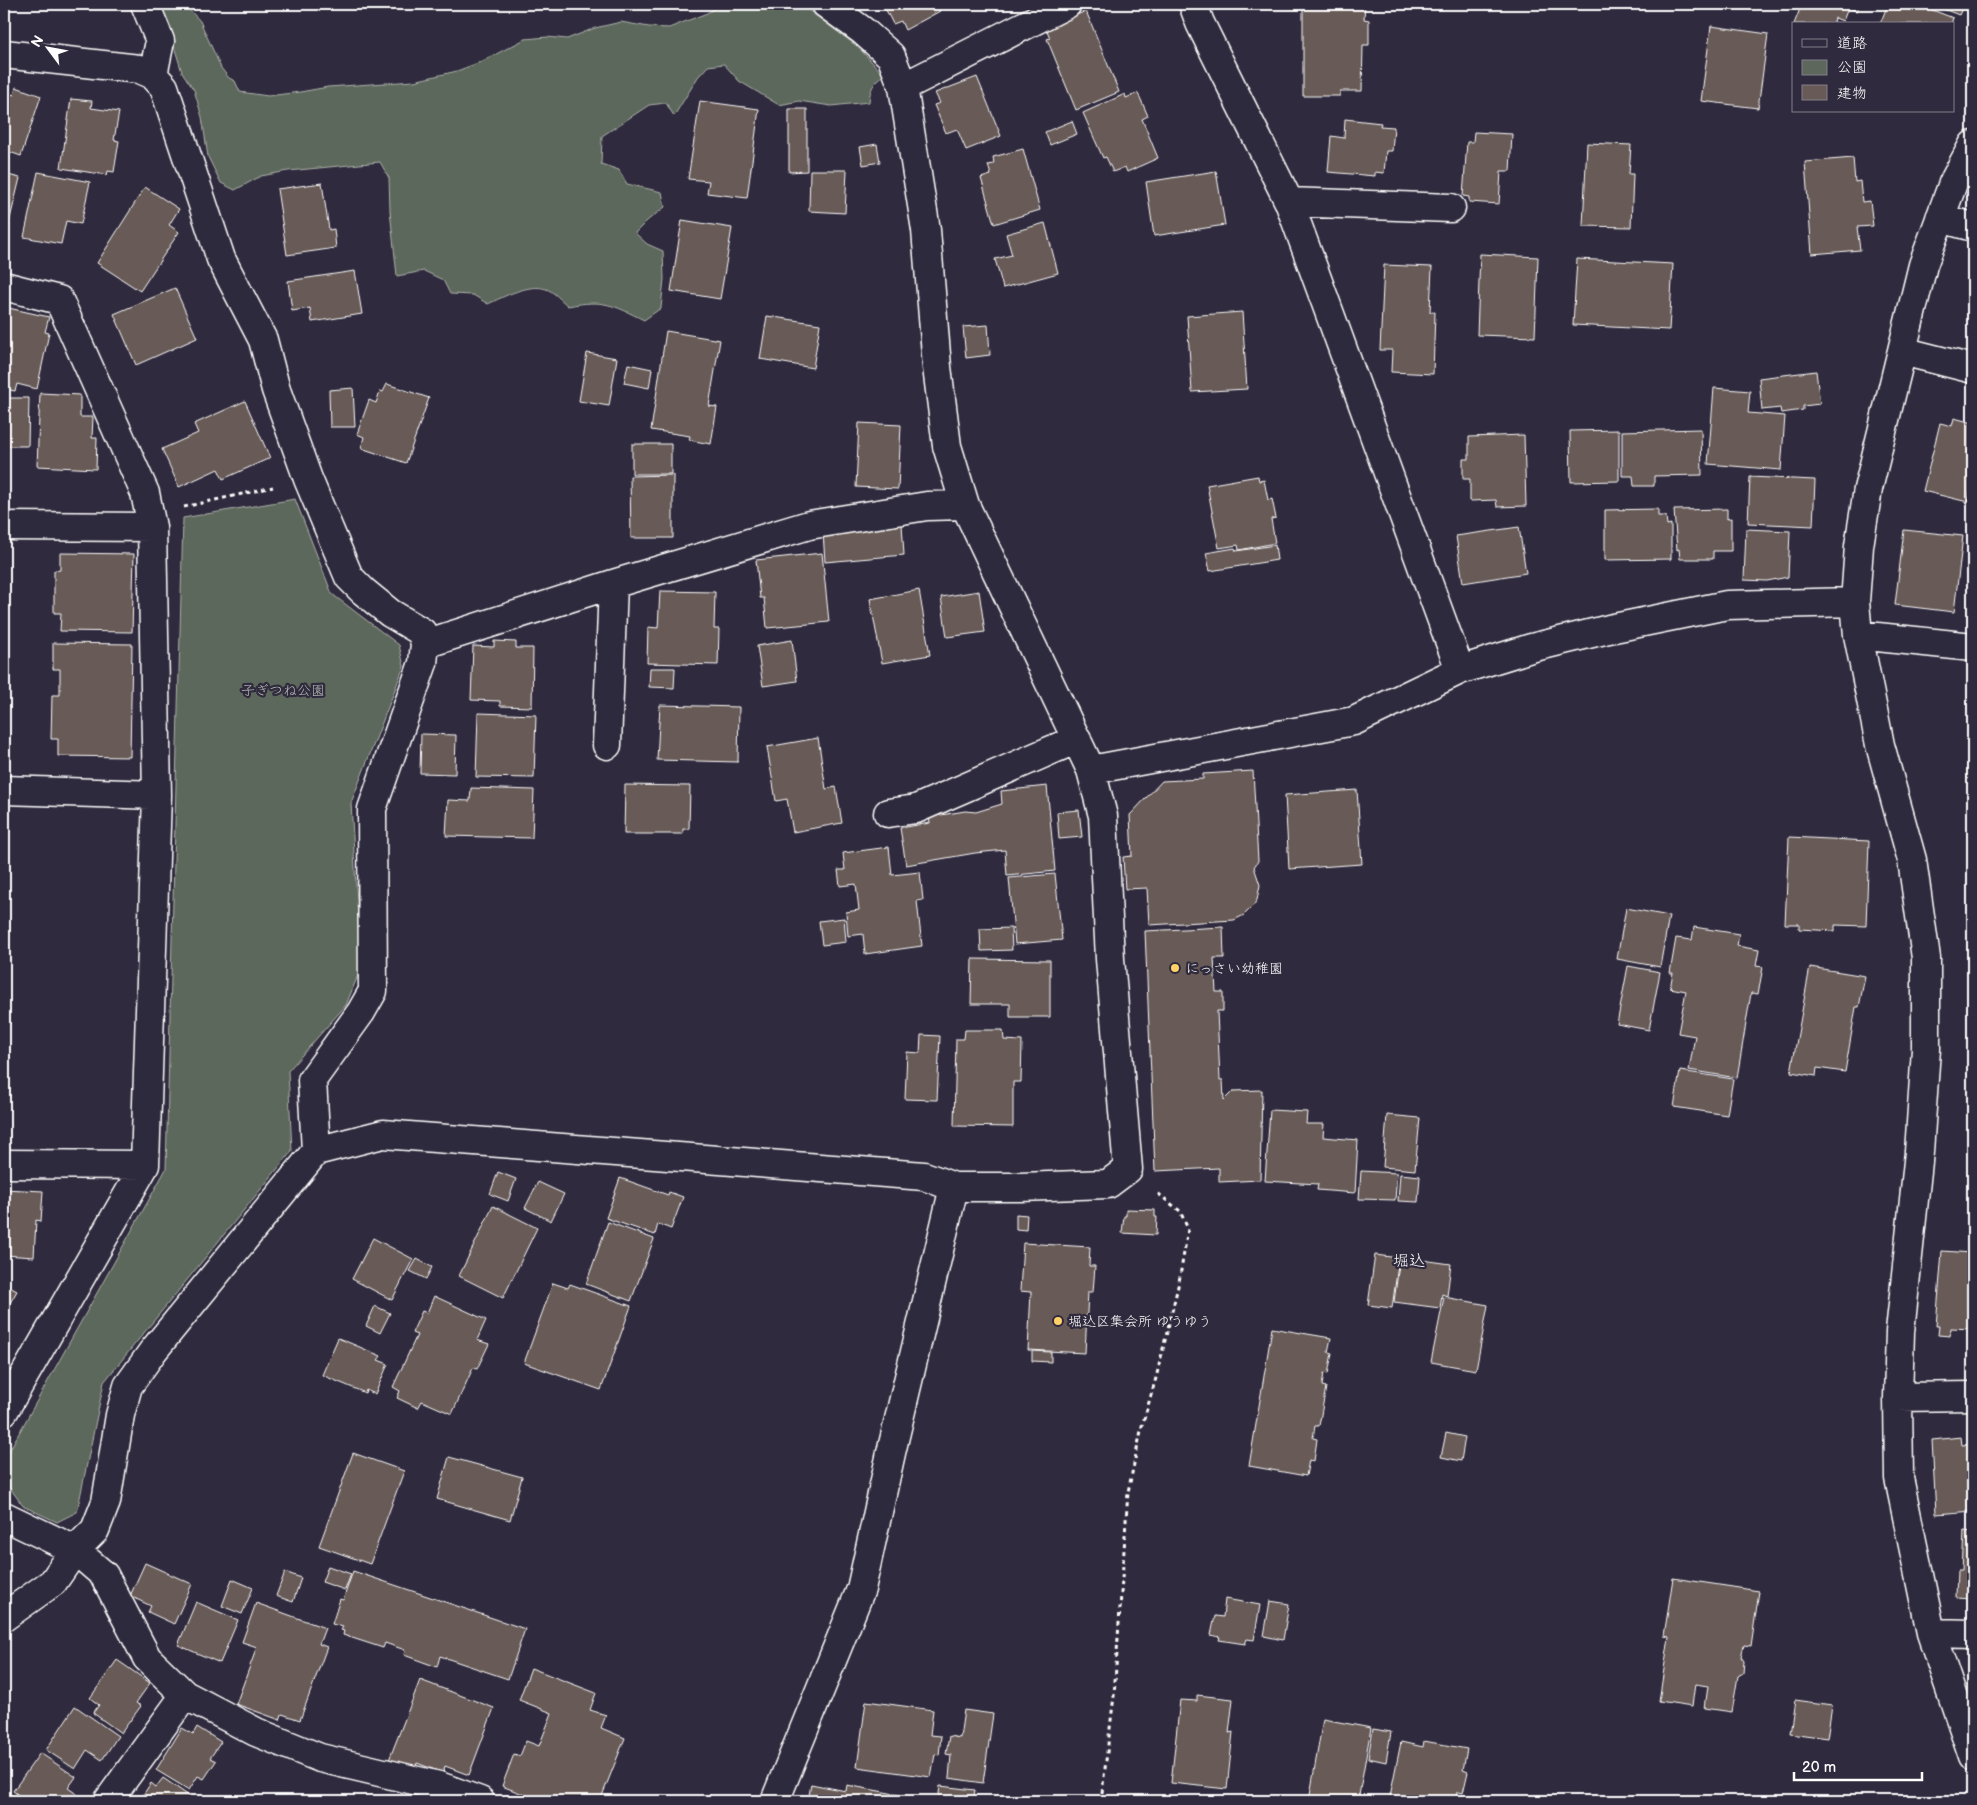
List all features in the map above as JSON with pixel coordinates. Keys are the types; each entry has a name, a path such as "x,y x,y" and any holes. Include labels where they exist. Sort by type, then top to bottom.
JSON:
{"street":[{"path":"145,4 160,41 153,75"},
{"path":"4,1617 54,1582 75,1550 95,1530 106,1502 120,1415 128,1386 153,1351 316,1151 383,1134 924,1176 954,1187 1108,1184 1128,1169 1110,959 1103,816 1090,770 965,505 947,446 937,367 926,230 903,87 891,56 864,31 826,4"},
{"path":"903,87 1067,4"},
{"path":"1193,4 1200,23 1289,202 1460,670"},
{"path":"4,54 139,69 153,75 164,87 221,259 264,340 276,390 308,479 349,577 390,613 422,632 425,644 423,662 372,809 374,992 312,1080 316,1151"},
{"path":"1973,145 1953,183 1923,265 1868,490 1859,546 1855,602 1858,635 1880,746 1912,860 1926,958 1926,1050 1900,1332 1898,1397 1899,1478 1931,1633 1973,1756"},
{"path":"1289,202 1451,208"},
{"path":"1940,218 1973,227"},
{"path":"4,286 59,300 145,493 151,521 157,795 145,1165 4,1411"},
{"path":"1902,351 1973,369"},
{"path":"425,644 613,584 809,525 927,506 965,505"},
{"path":"4,526 151,521"},
{"path":"606,745 613,584"},
{"path":"1090,770 1354,721 1460,670 1531,648 1727,605 1855,602"},
{"path":"1858,635 1973,647"},
{"path":"888,813 916,809 1076,739"},
{"path":"4,790 157,795"},
{"path":"4,1164 145,1165"},
{"path":"775,1801 861,1589 954,1187"},
{"path":"1898,1397 1973,1396"},
{"path":"4,1516 75,1550 104,1575 147,1658 185,1695 256,1732 320,1758 439,1786 480,1801"},
{"path":"1931,1633 1973,1634"},
{"path":"108,1801 185,1695"}],"path":[{"path":"151,521 308,479"},
{"path":"1101,1801 1114,1696 1128,1492 1142,1426 1156,1378 1179,1282 1188,1229 1180,1212 1128,1169"}],"green space":[{"path":"153,4 184,4 200,21 221,68 229,78 235,81 240,92 268,96 328,87 414,81 457,71 483,61 525,39 547,37 567,39 595,28 621,22 669,28 707,13 722,4 800,4 857,46 884,75 873,87 869,102 831,106 799,101 779,105 739,81 724,64 708,66 698,77 674,116 666,103 649,105 602,136 601,164 619,170 627,184 662,192 665,207 635,233 647,244 663,251 664,279 661,308 644,320 624,310 600,303 568,306 546,289 524,289 488,304 473,295 450,294 443,280 424,271 397,276 390,211 389,178 380,162 288,171 261,176 235,190 221,183 208,157 202,117 194,90 182,72 173,43"},
{"name":"子ぎつね公園","path":"295,499 332,594 399,645 404,666 351,803 361,968 346,1005 288,1071 292,1151 104,1382 77,1512 57,1522 23,1506 4,1480 4,1460 166,1169 183,518"}],"building":[{"path":"21,4 60,4 59,8"},
{"path":"875,4 883,4 877,8"},
{"path":"883,4 936,4 940,11 905,30 901,21 893,24"},
{"path":"1303,4 1365,4 1364,19 1369,20 1369,45 1363,45 1362,91 1340,91 1340,96 1303,96"},
{"path":"1802,4 1860,4 1857,11 1848,8 1843,21 1835,18 1834,22 1795,22"},
{"path":"1888,4 1917,4 1953,18 1952,22 1881,22"},
{"path":"1930,4 1964,4 1959,15"},
{"path":"1086,11 1119,92 1076,110 1047,39 1050,38 1046,28"},
{"path":"1711,26 1768,34 1758,108 1701,101"},
{"path":"977,77 1001,136 966,150 957,129 946,133 934,105 940,103 935,93"},
{"path":"16,87 41,96 21,156 4,150 4,91 14,95"},
{"path":"1138,93 1148,116 1142,119 1158,158 1127,172 1125,167 1113,172 1106,157 1103,158 1083,113 1125,94 1126,98"},
{"path":"71,99 92,101 91,108 119,112 114,140 119,141 114,172 108,171 107,175 61,168"},
{"path":"700,101 759,109 747,198 707,193 709,181 688,179"},
{"path":"789,109 807,109 807,171 789,172"},
{"path":"1345,119 1381,123 1380,126 1394,127 1392,151 1386,151 1384,173 1375,172 1375,176 1328,172 1331,136 1344,138"},
{"path":"1072,121 1077,134 1050,145 1045,132"},
{"path":"1474,132 1512,134 1510,171 1501,171 1499,204 1469,202 1469,197 1463,196 1467,142 1473,142"},
{"path":"1587,143 1631,145 1629,174 1633,174 1631,227 1583,226"},
{"path":"877,144 880,162 863,165 860,147"},
{"path":"1023,149 1040,210 994,224 981,178 991,175 988,165 994,164 993,157"},
{"path":"1853,158 1855,182 1860,181 1862,202 1870,201 1873,226 1857,227 1860,250 1812,254 1805,162"},
{"path":"810,170 847,170 845,213 809,211"},
{"path":"1216,171 1225,225 1154,236 1146,182"},
{"path":"38,172 90,182 81,224 66,221 61,244 24,237"},
{"path":"4,174 20,178 6,235 4,234"},
{"path":"322,183 329,230 334,229 336,248 287,255 277,189"},
{"path":"145,187 179,209 169,225 179,232 140,291 97,263"},
{"path":"682,220 732,228 720,299 671,291"},
{"path":"1045,223 1058,273 1003,288 995,259 1012,255 1006,234"},
{"path":"1480,254 1538,257 1535,337 1477,335"},
{"path":"1577,259 1673,264 1669,330 1573,325"},
{"path":"1384,265 1432,267 1430,312 1435,312 1433,374 1391,372 1392,350 1380,350"},
{"path":"355,271 362,314 312,322 310,308 292,311 288,281"},
{"path":"175,288 197,338 136,365 114,314"},
{"path":"4,307 49,317 45,332 49,333 37,389 17,384 15,391 4,389"},
{"path":"1242,312 1247,389 1192,392 1187,316"},
{"path":"767,316 820,324 813,368 760,359"},
{"path":"988,325 990,355 966,358 963,327"},
{"path":"666,331 720,340 709,406 717,407 711,444 689,440 690,436 651,430"},
{"path":"587,353 617,358 609,406 579,401"},
{"path":"628,364 652,369 649,388 624,383"},
{"path":"1816,371 1820,404 1803,406 1803,410 1781,413 1780,408 1762,410 1759,378"},
{"path":"387,384 429,398 406,463 361,448 364,437 357,434 369,400 376,403 380,391 383,392"},
{"path":"353,388 355,427 330,427 329,390"},
{"path":"1714,388 1750,391 1748,413 1785,416 1781,470 1708,464"},
{"path":"40,393 80,395 80,417 93,417 92,438 97,438 96,469 37,466"},
{"path":"4,398 29,398 28,446 4,446"},
{"path":"245,401 270,458 223,479 218,469 179,487 162,449 198,433 194,424"},
{"path":"1954,418 1973,423 1973,480 1968,502 1923,491 1940,423 1952,426"},
{"path":"859,423 901,425 898,489 856,487"},
{"path":"1701,429 1702,475 1654,476 1654,486 1634,486 1633,476 1622,476 1622,431"},
{"path":"1619,430 1619,481 1571,482 1570,431"},
{"path":"1524,435 1526,506 1497,507 1496,500 1470,501 1470,479 1463,479 1463,459 1469,459 1469,437"},
{"path":"632,444 671,444 671,474 632,474"},
{"path":"673,475 673,538 631,538 630,476"},
{"path":"1258,476 1259,481 1264,480 1268,500 1272,499 1276,518 1271,519 1275,543 1239,550 1238,545 1219,548 1207,485"},
{"path":"1750,477 1815,480 1813,526 1748,523"},
{"path":"1658,509 1658,516 1666,516 1667,525 1671,524 1671,559 1605,560 1605,510"},
{"path":"1727,509 1727,519 1731,518 1731,551 1713,551 1713,559 1680,559 1679,549 1677,550 1674,510"},
{"path":"902,524 904,555 825,562 823,532"},
{"path":"1519,527 1526,573 1463,583 1456,536"},
{"path":"1746,529 1790,531 1788,577 1767,581 1744,580"},
{"path":"1904,530 1963,536 1954,612 1895,605"},
{"path":"1275,545 1277,560 1210,571 1206,553 1235,548 1236,551"},
{"path":"60,553 134,554 132,632 60,631 61,613 54,613 54,571 60,570"},
{"path":"822,553 829,622 767,628 764,598 760,598 756,560"},
{"path":"919,590 930,655 882,663 870,599"},
{"path":"660,591 715,592 714,629 719,629 718,665 647,663 648,627 658,628"},
{"path":"979,591 985,632 947,637 941,597"},
{"path":"792,640 797,681 763,686 757,646"},
{"path":"494,641 516,642 516,648 533,648 532,707 500,706 500,701 471,700 473,646 494,647"},
{"path":"53,643 132,644 130,757 58,756 58,739 51,739 52,695 60,695 60,669 53,669"},
{"path":"650,668 675,668 674,688 649,687"},
{"path":"660,705 739,707 738,762 657,760"},
{"path":"478,713 536,715 534,778 476,777"},
{"path":"421,734 456,735 455,774 420,773"},
{"path":"818,738 826,789 836,787 842,823 793,832 787,799 776,801 767,747"},
{"path":"1253,771 1258,861 1254,867 1260,885 1257,900 1253,906 1244,915 1234,920 1149,925 1147,888 1125,889 1123,857 1132,856 1130,815 1162,781 1203,779 1203,774"},
{"path":"625,785 690,786 689,829 683,829 683,834 624,834"},
{"path":"1047,786 1055,871 1007,876 1005,850 975,853 906,865 900,828 930,823 929,817 965,811 976,812 1002,804 1001,791"},
{"path":"471,788 534,790 532,838 446,836 448,800 470,801"},
{"path":"1357,790 1362,864 1289,869 1285,795"},
{"path":"1079,810 1082,837 1059,839 1057,812"},
{"path":"1789,837 1869,841 1866,926 1835,925 1835,931 1799,929 1799,924 1785,924"},
{"path":"889,847 892,875 920,872 923,900 917,901 922,946 865,954 863,934 848,936 846,912 859,910 856,884 840,886 838,870 845,870 843,853"},
{"path":"1055,874 1062,940 1015,944 1009,878"},
{"path":"1626,908 1669,916 1660,967 1617,959"},
{"path":"844,918 846,942 822,945 819,921"},
{"path":"1223,927 1224,958 1214,958 1216,992 1223,992 1223,1011 1217,1011 1220,1080 1223,1080 1224,1100 1233,1091 1262,1090 1260,1180 1219,1182 1219,1168 1155,1171 1145,931"},
{"path":"1694,927 1739,934 1737,946 1759,950 1756,966 1763,967 1758,994 1751,993 1737,1078 1689,1070 1695,1036 1678,1033 1686,991 1670,988 1673,973 1670,973 1676,938 1692,940"},
{"path":"1011,928 1012,950 981,951 980,929"},
{"path":"972,959 1050,960 1050,1017 1010,1017 1010,1004 971,1004"},
{"path":"1628,966 1660,972 1649,1030 1617,1024"},
{"path":"1810,967 1865,976 1859,1007 1856,1007 1845,1072 1817,1068 1816,1076 1791,1072"},
{"path":"965,1030 1003,1030 1004,1040 1022,1041 1021,1082 1013,1082 1013,1127 954,1126 956,1039 964,1039"},
{"path":"921,1035 940,1036 937,1100 905,1099 907,1052 920,1053"},
{"path":"1680,1071 1733,1079 1727,1115 1674,1107"},
{"path":"1270,1110 1307,1112 1306,1124 1324,1124 1323,1137 1358,1140 1355,1193 1317,1190 1318,1184 1265,1181"},
{"path":"1387,1115 1420,1118 1415,1170 1383,1167"},
{"path":"1361,1171 1397,1173 1395,1200 1359,1199"},
{"path":"498,1172 516,1179 508,1201 490,1194"},
{"path":"1400,1174 1420,1176 1418,1202 1398,1201"},
{"path":"620,1178 668,1195 669,1192 683,1197 671,1229 658,1224 655,1235 606,1218"},
{"path":"538,1182 564,1194 551,1221 525,1208"},
{"path":"4,1189 43,1191 41,1221 36,1220 34,1257 4,1255"},
{"path":"493,1206 537,1228 503,1298 459,1276"},
{"path":"1126,1209 1155,1210 1155,1217 1157,1217 1156,1235 1122,1233"},
{"path":"1016,1214 1027,1215 1026,1230 1016,1229"},
{"path":"608,1222 654,1239 631,1301 586,1284"},
{"path":"373,1238 413,1259 392,1300 352,1279"},
{"name":"堀込区集会所 ゆうゆう","path":"1023,1243 1090,1247 1089,1266 1095,1266 1093,1292 1088,1292 1085,1353 1028,1350 1031,1292 1020,1291"},
{"path":"1942,1251 1973,1253 1973,1329 1951,1328 1950,1336 1938,1335 1939,1326 1936,1326"},
{"path":"1375,1255 1399,1258 1392,1308 1368,1305"},
{"path":"1400,1257 1451,1264 1447,1296 1442,1294 1440,1308 1394,1302"},
{"path":"417,1259 432,1267 426,1279 410,1271"},
{"path":"553,1283 568,1288 570,1284 631,1306 601,1390 524,1363"},
{"path":"4,1284 17,1291 4,1313"},
{"path":"434,1296 486,1320 477,1340 489,1344 477,1369 473,1368 452,1414 422,1401 418,1408 397,1398 400,1391 393,1387 417,1335 412,1333 422,1311 427,1313"},
{"path":"1444,1297 1488,1305 1476,1370 1431,1362"},
{"path":"375,1306 390,1313 380,1333 366,1326"},
{"path":"1272,1328 1331,1338 1328,1352 1332,1353 1328,1374 1324,1373 1322,1386 1326,1387 1319,1426 1315,1426 1313,1438 1317,1439 1314,1461 1309,1460 1306,1476 1249,1466"},
{"path":"338,1338 381,1356 378,1360 388,1364 375,1394 366,1390 365,1393 322,1375"},
{"path":"1032,1351 1051,1352 1051,1362 1032,1361"},
{"path":"1446,1433 1465,1437 1461,1461 1441,1457"},
{"path":"1961,1437 1962,1445 1973,1444 1973,1511 1936,1514 1932,1440"},
{"path":"353,1453 404,1471 370,1564 319,1546"},
{"path":"449,1457 522,1477 510,1520 437,1499"},
{"path":"1964,1531 1973,1532 1973,1598 1956,1597 1957,1570 1962,1570"},
{"path":"145,1563 192,1584 174,1624 148,1612 151,1606 130,1596"},
{"path":"328,1566 351,1574 345,1590 322,1582"},
{"path":"353,1571 525,1629 508,1679 440,1656 437,1667 404,1655 405,1650 385,1643 383,1648 343,1635 344,1631 341,1630 343,1627 332,1624 340,1599 343,1600"},
{"path":"285,1572 301,1578 293,1602 276,1596"},
{"path":"1673,1578 1759,1591 1751,1646 1744,1645 1741,1657 1744,1661 1743,1673 1738,1676 1732,1712 1705,1708 1708,1686 1695,1684 1692,1706 1659,1701 1669,1637 1664,1636"},
{"path":"232,1579 253,1588 242,1614 222,1606"},
{"path":"1225,1599 1260,1605 1254,1640 1247,1639 1245,1644 1219,1640 1220,1637 1211,1635 1215,1616 1223,1617"},
{"path":"1270,1601 1289,1604 1283,1640 1264,1636"},
{"path":"196,1602 238,1620 220,1663 178,1645"},
{"path":"256,1603 325,1628 319,1644 327,1647 300,1720 282,1714 280,1720 236,1704 257,1647 242,1642"},
{"path":"117,1660 150,1683 136,1703 141,1706 121,1733 93,1713 99,1705 90,1698"},
{"path":"531,1668 596,1693 590,1710 606,1715 601,1728 625,1738 600,1801 541,1801 502,1786 514,1754 520,1756 526,1741 539,1746 552,1713 519,1700"},
{"path":"420,1680 494,1708 469,1775 445,1766 443,1773 417,1763 415,1770 389,1760"},
{"path":"1197,1695 1233,1699 1229,1733 1233,1732 1227,1789 1171,1783 1180,1700 1197,1701"},
{"path":"1795,1700 1832,1705 1827,1738 1790,1733"},
{"path":"866,1701 933,1710 930,1735 941,1736 939,1755 935,1754 931,1777 857,1767"},
{"path":"75,1706 118,1736 102,1760 87,1750 75,1769 46,1750"},
{"path":"964,1710 993,1714 983,1783 949,1778 951,1755 946,1754 949,1736 960,1738"},
{"path":"1323,1719 1371,1728 1358,1801 1309,1801"},
{"path":"197,1727 221,1742 210,1758 216,1761 204,1779 198,1776 189,1790 156,1770 182,1728 193,1734"},
{"path":"1373,1729 1391,1732 1386,1762 1368,1758"},
{"path":"1424,1741 1467,1749 1463,1770 1468,1772 1463,1793 1457,1792 1455,1801 1389,1801 1401,1742 1423,1747"},
{"path":"40,1753 76,1777 68,1788 81,1797 78,1801 27,1801 13,1791"},
{"path":"163,1778 192,1798 190,1801 139,1801 151,1783 156,1787"},
{"path":"811,1784 846,1791 847,1785 932,1801 808,1801"},
{"path":"940,1786 975,1790 973,1801 938,1801"},
{"path":"4,1795 14,1801 4,1801"}],"place":[{"name":"にっさい幼稚園","path":"1175,968"},
{"name":"堀込区集会所 ゆうゆう","path":"1058,1321"}],"district":[{"name":"堀込","path":"1409,1261"}]}
